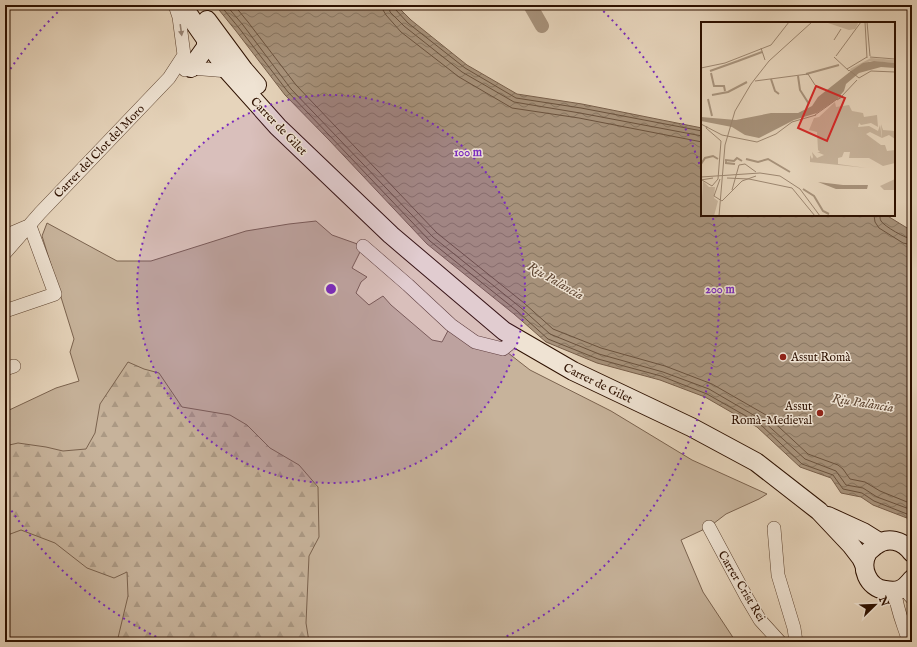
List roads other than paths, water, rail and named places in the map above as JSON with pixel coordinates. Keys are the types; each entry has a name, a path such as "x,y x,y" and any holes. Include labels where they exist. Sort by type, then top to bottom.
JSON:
{"main road":[{"path":"182,5 206,40 221,48 236,70"},
{"path":"188,5 204,27 206,40 188,62"},
{"name":"Carrer de Gilet","path":"196,5 236,70 284,118 391,235 504,331 573,371 691,427 756,462 818,511 851,545 861,558 864,564 865,573 875,587 880,590 905,589"},
{"name":"Carrer de Gilet","path":"818,511 863,532 879,542"},
{"path":"864,564 868,552 879,542 887,540 896,540 902,543 912,553"}],"street":[{"path":"175,5 179,17 188,62 236,70"},
{"name":"Carrer del Clot del Moro","path":"5,253 40,213 169,78 188,62"},
{"path":"5,311 55,294 30,226"},
{"name":"Carrer del Clot del Moro","path":"5,236 30,226"},
{"path":"363,246 451,325 475,342 503,348 508,345 514,337"},
{"name":"Carrer Crist Rei","path":"708,527 760,620 780,642"},
{"path":"774,528 778,575 794,628 796,642"},
{"path":"905,589 899,613 908,642"}],"water":[{"name":"Riu Palància","path":"215,5 396,5 411,20 467,65 517,94 582,104 701,128 701,216 888,216 912,231 912,520 873,505 861,497 841,493 831,478 800,467 757,427 705,397 660,380 597,363 546,342 514,314 427,244 285,95"}],"waterway":[{"path":"530,5 542,26"}],"place":[{"name":"Assut Romà","path":"783,357"},
{"name":"Assut Romà-Medieval","path":"820,413"}]}
